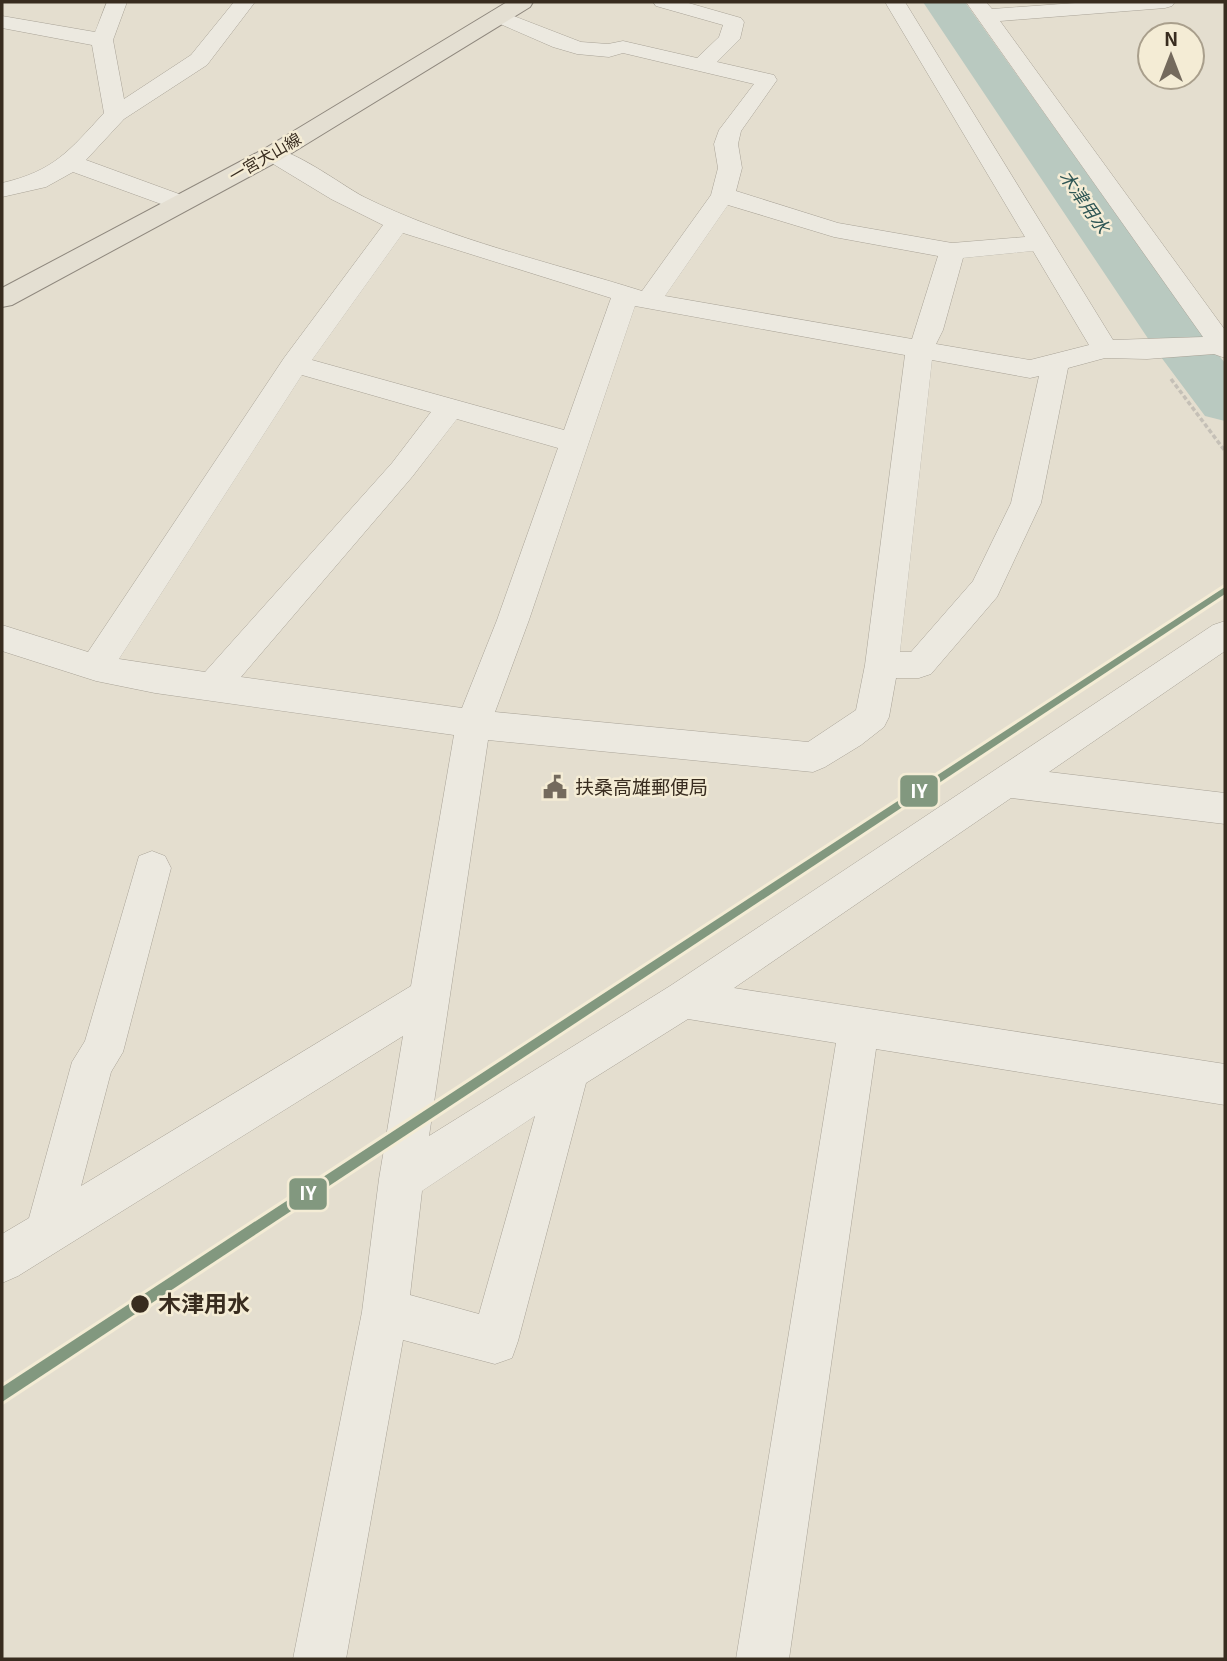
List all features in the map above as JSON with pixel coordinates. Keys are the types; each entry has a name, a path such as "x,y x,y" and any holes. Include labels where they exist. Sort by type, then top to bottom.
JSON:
{"main road":[{"name":"一宮犬山線","path":"2,299 273,154 522,2"}],"street":[{"path":"116,114 102,40 117,2"},
{"path":"2,190 38,182 71,163 116,114 199,60 245,2"},
{"path":"663,2 734,22 729,39 703,64"},
{"path":"895,2 1105,349"},
{"path":"981,9 1165,2"},
{"path":"981,9 1223,345"},
{"path":"319,1659 385,1312 401,1179 473,724 513,620 573,442 637,297 723,195 730,168 726,144 730,130 766,83 766,80 703,64 623,47 604,53 586,51 498,16"},
{"path":"2,22 102,40"},
{"path":"273,154 340,194 398,223 637,297 919,351 1030,369 1105,349 1147,350 1223,345"},
{"path":"71,163 181,203"},
{"path":"723,195 834,230 952,251 989,250 1043,243"},
{"path":"96,668 294,365 355,278 398,223"},
{"path":"2,638 96,668 155,680 473,724 813,757 849,735 872,716 882,665 919,351 930,330 952,251"},
{"path":"882,665 919,665 986,588 1026,503 1055,364"},
{"path":"294,365 573,442"},
{"path":"213,686 402,470 449,409"},
{"path":"401,1179 684,999 1225,634"},
{"path":"1006,782 1225,809"},
{"path":"47,1232 93,1062 102,1052 152,868"},
{"path":"2,1260 431,996"},
{"path":"684,999 1225,1085"},
{"path":"762,1659 859,1025"},
{"path":"385,1312 495,1341 569,1070"}],"waterway":[{"name":"木津用水","path":"944,2 1175,337 1225,402"}],"transit line":[{"name":"IY","path":"2,1395 1225,590"}],"place":[{"name":"扶桑高雄郵便局","path":"555,787"},
{"name":"木津用水","path":"140,1304"}]}
